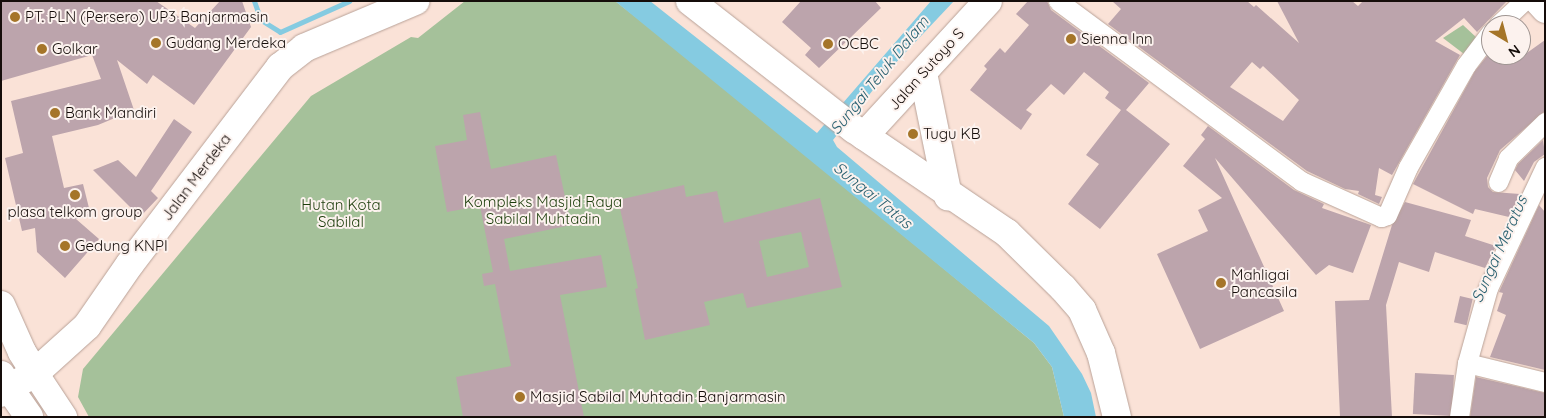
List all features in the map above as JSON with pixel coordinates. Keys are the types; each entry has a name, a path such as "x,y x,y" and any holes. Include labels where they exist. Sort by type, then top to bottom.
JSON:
{"main road":[{"name":"Jalan Merdeka","path":"12,374 68,346 87,326 130,264 280,67 304,48 390,8 414,1"},
{"path":"690,1 850,126 948,196 1007,233 1082,310 1108,370 1117,417"},
{"name":"Jalan Sutoyo S","path":"850,126 924,73 988,1"},
{"path":"1537,1 1545,10"},
{"path":"924,73 948,196"},
{"path":"1,305 12,374 30,417"},
{"path":"12,374 64,417"}],"street":[{"path":"1058,1 1159,78 1301,181 1383,217 1466,65 1481,45"},
{"path":"1509,15 1524,1"},
{"path":"1498,182 1508,158 1545,122"},
{"path":"1459,417 1467,362 1488,288 1535,202 1545,167"},
{"path":"1467,362 1545,382"}],"green space":[{"name":"Kompleks Masjid Raya Sabilal Muhtadin","path":"465,1 615,1 678,50 1034,343 1052,367 1064,417 89,417 78,397 83,369 311,96 411,37 418,38"},
{"path":"1463,25 1477,38 1464,54 1443,38"}],"water":[{"path":"615,1 650,1 817,133 931,1 954,1 889,70 833,140 837,147 1049,326 1082,374 1091,393 1096,417 1064,417 1052,367 1034,343"}],"building":[{"path":"1,1 156,1 195,28 220,1 242,1 251,27 194,105 153,75 147,84 117,60 134,110 98,125 52,136 64,188 83,184 91,216 76,219 99,239 65,278 37,252 35,228 22,231 5,158 23,153 11,101 101,79 92,55 1,81"},
{"path":"801,1 875,1 881,8 819,68 805,55 811,48 782,22"},
{"path":"1028,1 1047,1 1051,10 1149,83 1126,110 1170,144 1100,229 1068,204 1099,164 1086,155 1121,110 1105,98 1109,92 1084,72 1064,95 1051,84 1026,110 1032,114 1021,130 970,90 987,69 984,66 1000,48 1005,53 1029,25 1016,14"},
{"path":"1112,1 1247,1 1254,7 1256,5 1299,43 1277,1 1352,1 1358,6 1363,1 1507,1 1493,15 1481,15 1481,28 1477,32 1464,18 1435,41 1460,55 1392,175 1379,168 1375,195 1382,197 1379,204 1358,194 1359,191 1345,189 1307,171 1108,24 1121,9","holes":["1252,62 1260,69 1263,66 1299,100 1283,121 1230,87"]},
{"path":"1545,40 1545,111 1500,150 1487,178 1488,187 1493,192 1520,194 1509,217 1475,209 1473,214 1413,184 1475,71 1481,64 1531,65 1531,50"},
{"path":"480,112 491,169 556,155 571,225 504,239 510,271 601,255 607,287 560,295 584,417 463,417 456,377 511,366 495,284 484,286 482,274 493,272 480,206 447,212 435,146 467,140 463,115"},
{"path":"174,119 192,132 151,191 158,198 140,217 93,170 118,160 136,177"},
{"path":"1208,126 1294,190 1324,204 1322,208 1371,225 1353,273 1329,265 1316,275 1215,158 1284,311 1200,349 1157,254 1208,231 1198,210 1222,198 1183,166 1205,139 1201,135"},
{"path":"1543,140 1545,154 1534,162 1524,181 1515,170 1518,164"},
{"path":"684,185 686,197 717,191 724,223 820,198 842,287 747,308 743,293 704,302 710,325 645,340 635,289 638,288 618,200","holes":["801,232 809,267 767,277 759,241"]},
{"path":"1405,202 1471,220 1465,236 1496,246 1485,268 1435,252 1429,272 1399,262 1386,305 1392,417 1340,417 1335,301 1369,300 1392,225"},
{"path":"1539,205 1545,212 1545,370 1490,357 1506,315 1497,311 1503,293 1499,292"},
{"path":"1460,296 1473,299 1467,325 1454,322"},
{"path":"1415,373 1454,375 1452,416 1413,414"},
{"path":"1476,377 1545,393 1545,417 1470,417"}],"waterway":[{"path":"254,1 261,20 280,32 349,1"}],"place":[{"name":"PT. PLN (Persero) UP3 Banjarmasin","path":"15,17"},
{"name":"Sienna Inn","path":"1071,39"},
{"name":"Gudang Merdeka","path":"156,43"},
{"name":"OCBC","path":"828,44"},
{"name":"Golkar","path":"42,49"},
{"name":"Bank Mandiri","path":"55,113"},
{"name":"Tugu KB","path":"913,134"},
{"name":"plasa telkom group","path":"75,195"},
{"name":"Gedung KNPI","path":"65,246"},
{"name":"Mahligai Pancasila","path":"1221,283"},
{"name":"Masjid Sabilal Muhtadin Banjarmasin","path":"520,397"}],"water label":[{"name":"Sungai Teluk Dalam","path":"879,75"},
{"name":"Sungai Tatas","path":"873,195"},
{"name":"Sungai Meratus","path":"1499,249"}],"park label":[{"name":"Hutan Kota Sabilal","path":"341,212"}]}
